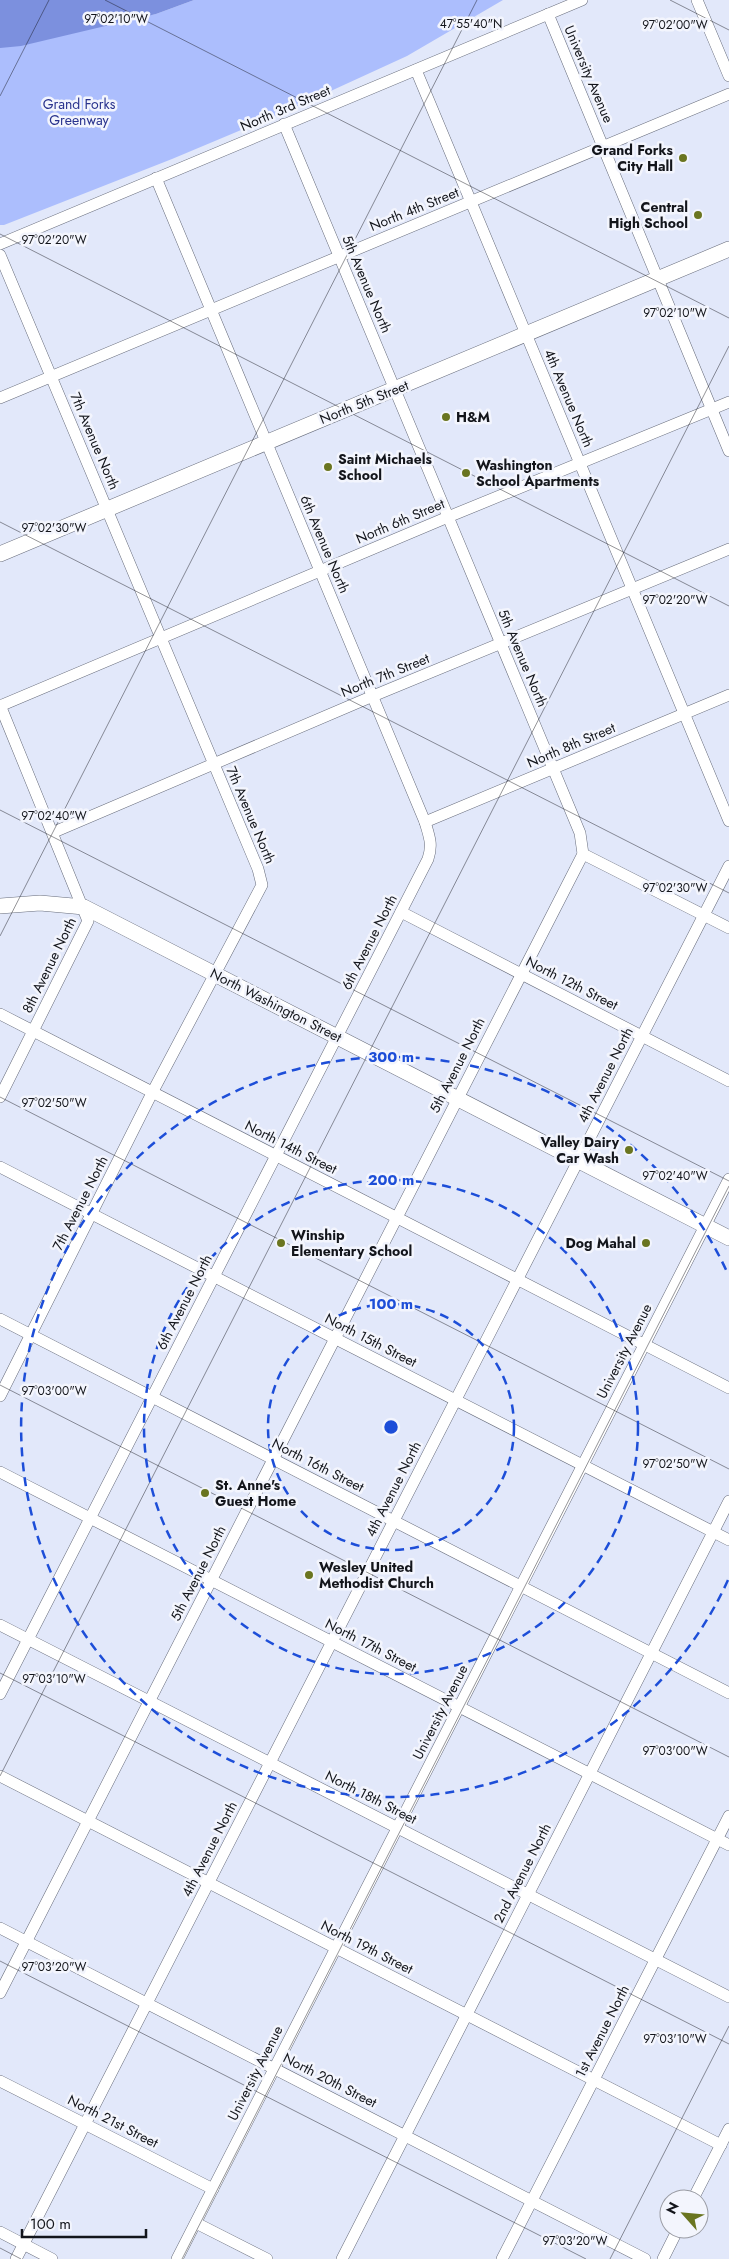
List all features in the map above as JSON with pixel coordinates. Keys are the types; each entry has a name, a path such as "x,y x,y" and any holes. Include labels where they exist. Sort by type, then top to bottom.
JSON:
{"main road":[{"name":"North 5th Street","path":"0,554 729,250"},
{"name":"North Washington Street","path":"0,906 40,903 84,907 729,1238"}],"street":[{"name":"North 3rd Street","path":"0,244 582,0"},
{"path":"697,0 729,76"},
{"name":"University Avenue","path":"548,14 604,145 630,213 729,451"},
{"name":"4th Avenue North","path":"416,70 729,821"},
{"name":"North 4th Street","path":"0,398 729,94"},
{"name":"5th Avenue North","path":"0,1993 583,854 580,833 284,124"},
{"name":"6th Avenue North","path":"0,1694 401,912 431,849 432,842 373,696 156,178"},
{"name":"7th Avenue North","path":"0,255 212,764 258,869 262,885 152,1094 0,1396"},
{"name":"North 6th Street","path":"0,706 448,517 729,402"},
{"name":"North 7th Street","path":"54,832 373,696 729,549"},
{"name":"North 8th Street","path":"425,822 729,695"},
{"name":"8th Avenue North","path":"0,706 54,832 88,921 0,1097"},
{"path":"583,854 729,928"},
{"name":"4th Avenue North","path":"16,2259 729,866"},
{"name":"North 12th Street","path":"401,912 729,1081"},
{"name":"North 14th Street","path":"0,1014 152,1094 729,1388"},
{"name":"North 15th Street","path":"0,1167 729,1540"},
{"name":"University Avenue","path":"177,2259 729,1179"},
{"name":"North 16th Street","path":"0,1319 729,1693"},
{"name":"North 17th Street","path":"0,1472 729,1845"},
{"name":"2nd Avenue North","path":"342,2259 729,1501"},
{"name":"North 18th Street","path":"0,1624 729,1997"},
{"name":"North 19th Street","path":"0,1776 721,2145"},
{"name":"1st Avenue North","path":"502,2259 729,1816"},
{"name":"North 20th Street","path":"0,1928 645,2259"},
{"name":"North 21st Street","path":"0,2081 212,2189"},
{"path":"698,2189 729,2128"},
{"path":"196,2222 267,2259"},
{"path":"0,2232 52,2259"},
{"path":"663,2259 673,2239"}],"green space":[{"name":"Grand Forks Greenway","path":"194,0 503,0 407,56 298,106 172,159 0,225 0,47 156,14"}],"shaded area":[{"path":"0,0 194,0 156,14 21,46 0,48"}],"place":[{"name":"Grand Forks City Hall","path":"683,158"},
{"name":"Central High School","path":"698,215"},
{"name":"H&M","path":"446,417"},
{"name":"Saint Michaels School","path":"328,467"},
{"name":"Washington School Apartments","path":"466,473"},
{"name":"Valley Dairy Car Wash","path":"629,1150"},
{"name":"Winship Elementary School","path":"281,1243"},
{"name":"Dog Mahal","path":"646,1243"},
{"name":"St. Anne's Guest Home","path":"205,1493"},
{"name":"Wesley United Methodist Church","path":"309,1575"}]}
